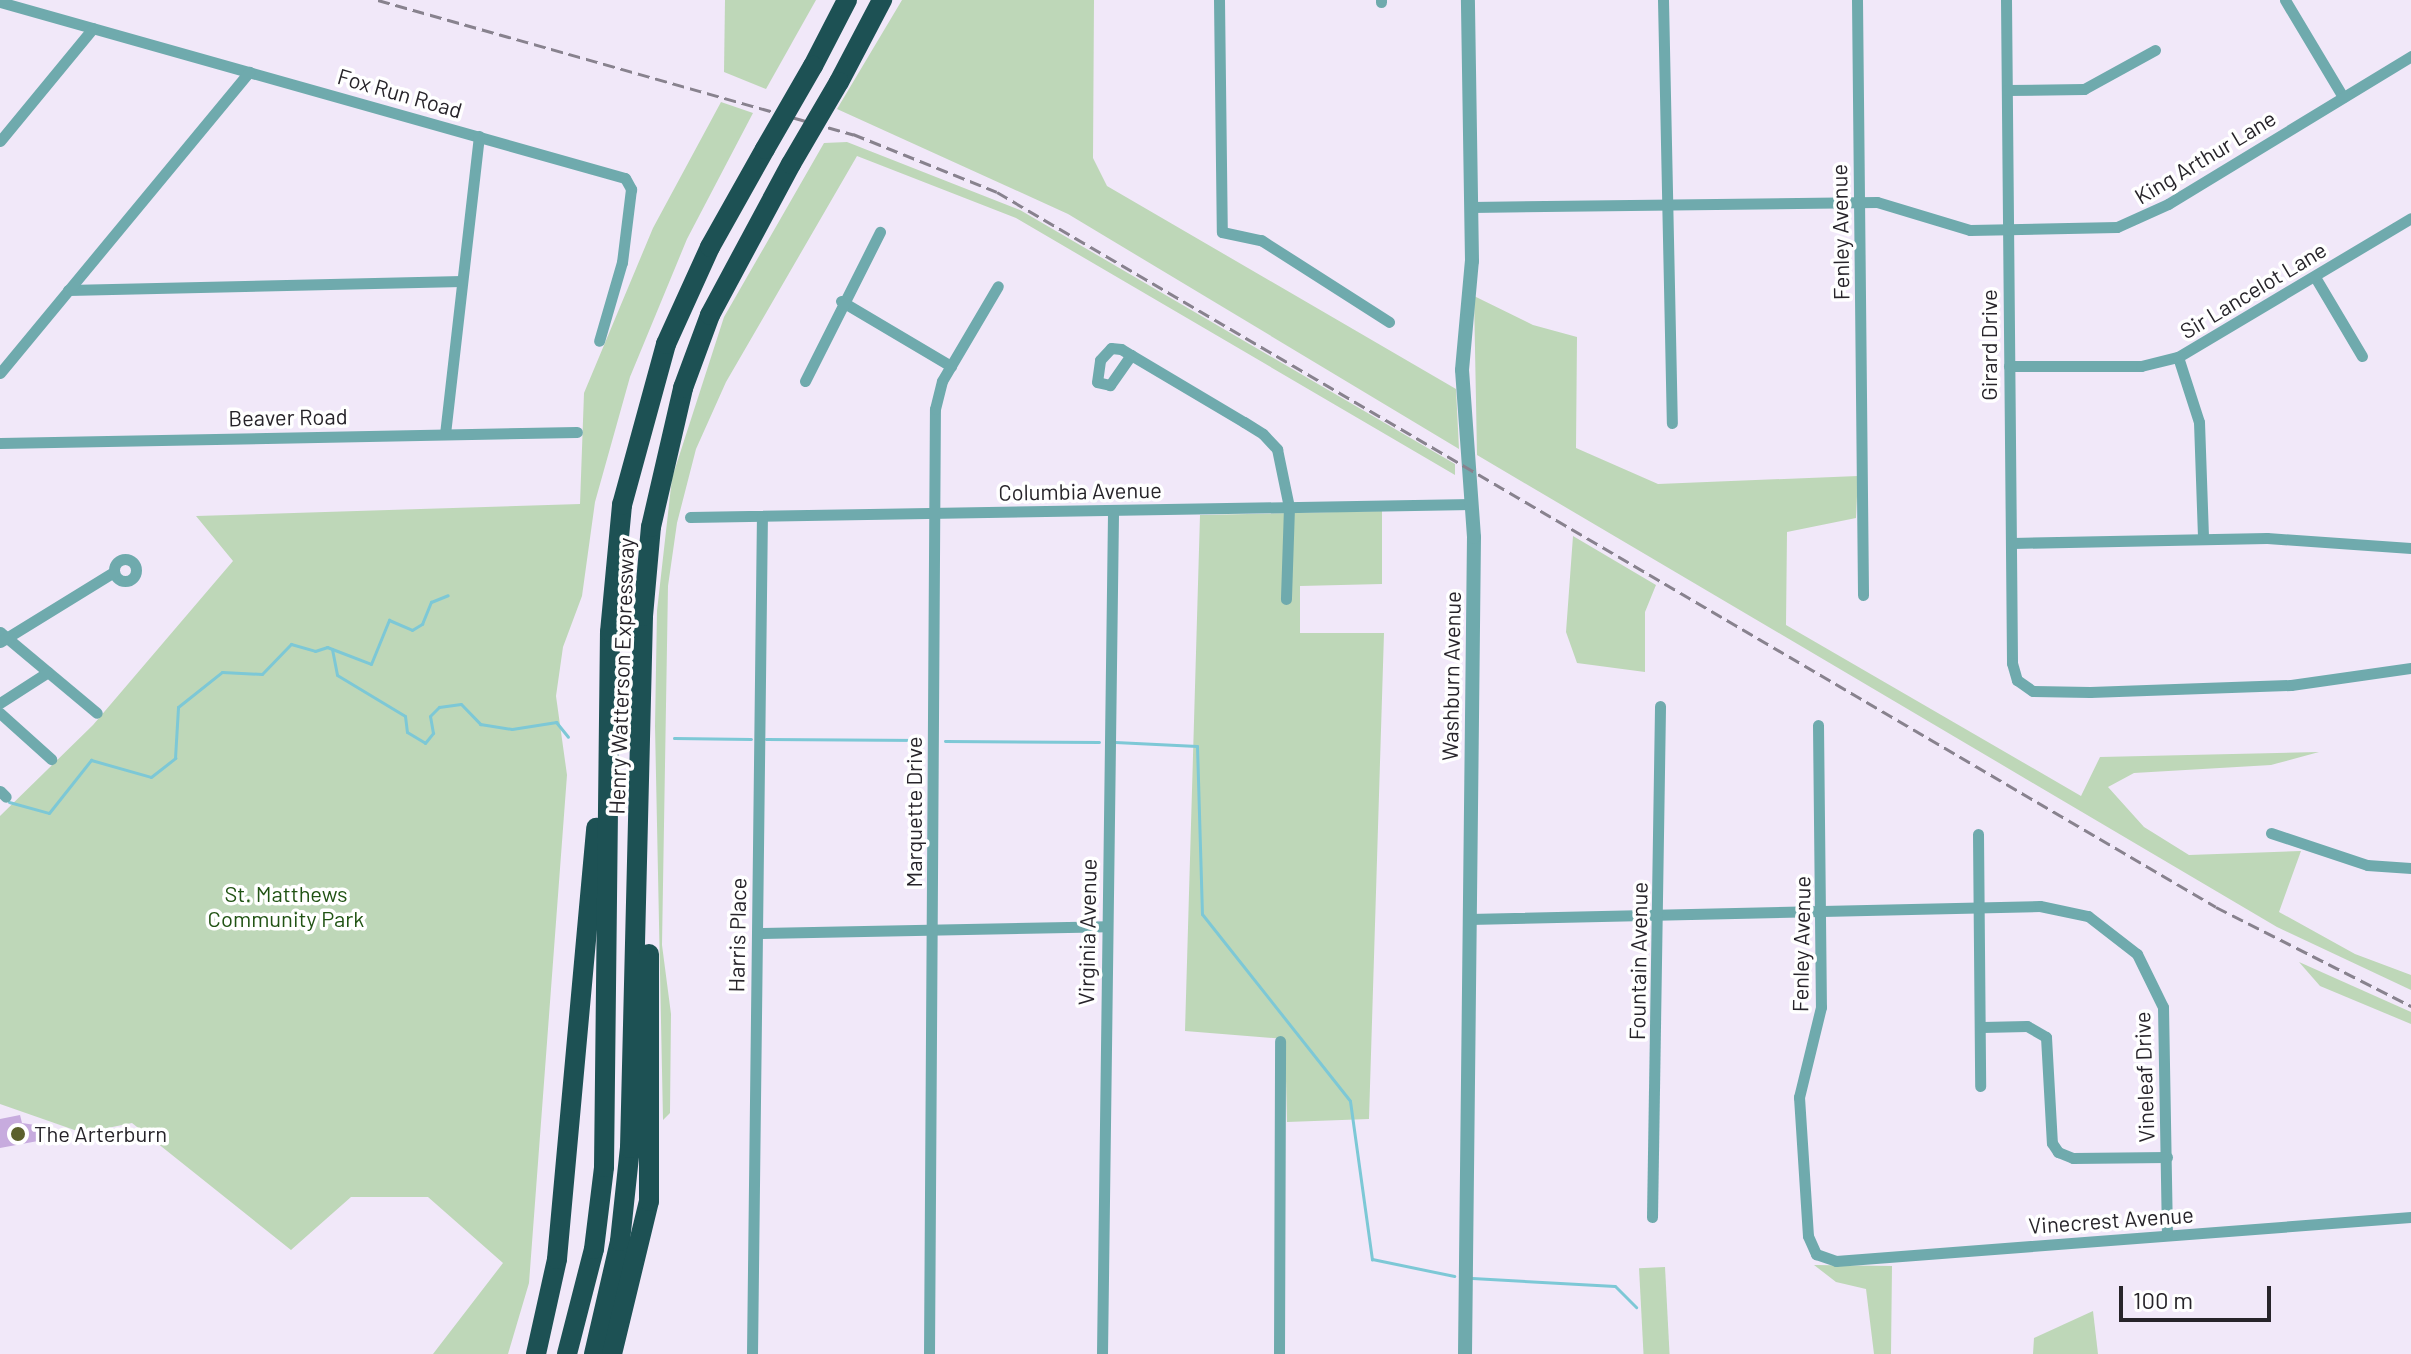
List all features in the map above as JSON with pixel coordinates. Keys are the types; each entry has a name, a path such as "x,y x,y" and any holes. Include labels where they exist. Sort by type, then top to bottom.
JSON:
{"highway":[{"name":"Henry Watterson Expressway","path":"567,1354 594,1249 607,1130 607,717 614,566 643,410 692,284 847,0"},
{"name":"Henry Watterson Expressway","path":"594,1354 620,1241 630,1148 647,556 670,434 710,315 880,4"},
{"path":"536,1354 560,1229 607,717"},
{"path":"612,1354 645,1238 653,1146 642,738"}],"street":[{"path":"1219,0 1222,232 1261,240 1389,322"},
{"name":"Washburn Avenue","path":"1465,1354 1472,504 1462,370 1471,207 1468,0"},
{"path":"1663,0 1664,203 1672,423"},
{"name":"Fenley Avenue","path":"1857,0 1863,595"},
{"name":"Girard Drive","path":"2006,0 2012,663 2023,686 2090,692 2276,686 2411,668"},
{"path":"2285,0 2343,97"},
{"name":"Fox Run Road","path":"0,2 479,136 630,182 622,262 599,341"},
{"path":"0,141 93,28"},
{"path":"2007,90 2084,89 2155,50"},
{"name":"King Arthur Lane","path":"1471,207 1860,202 1895,205 1970,230 2098,228 2137,221 2411,56"},
{"path":"0,373 249,72"},
{"path":"445,434 479,136"},
{"name":"Sir Lancelot Lane","path":"2009,366 2122,367 2178,357 2411,218"},
{"path":"805,381 841,301 880,232"},
{"path":"2315,277 2362,356"},
{"path":"68,290 462,281"},
{"name":"Marquette Drive","path":"929,1354 937,513 935,409 951,366 998,286"},
{"path":"841,301 951,366"},
{"path":"1131,355 1274,444 1285,466 1289,507 1286,599"},
{"path":"2178,357 2199,422 2203,539"},
{"name":"Beaver Road","path":"0,443 577,432"},
{"name":"Columbia Avenue","path":"690,517 1472,504"},
{"name":"Virginia Avenue","path":"1102,1354 1113,510"},
{"name":"Harris Place","path":"752,1354 762,517"},
{"path":"2012,543 2203,539 2411,548"},
{"path":"97,713 2,637 114,572"},
{"path":"0,703 48,672"},
{"name":"Fountain Avenue","path":"1652,1217 1660,706"},
{"path":"0,713 51,759"},
{"name":"Fenley Avenue","path":"1816,1254 1808,1236 1799,1097 1820,1019 1818,725"},
{"path":"2271,833 2367,865 2411,868"},
{"path":"1978,834 1977,907 1982,1027 1980,1086"},
{"name":"Vineleaf Drive","path":"1469,919 1977,907 2064,909 2115,932 2137,954 2156,984 2167,1032 2167,1235"},
{"path":"757,933 1107,926"},
{"path":"1982,1027 2027,1026 2046,1037 2052,1143 2058,1152 2073,1158 2167,1157"},
{"path":"1279,1354 1280,1041"},
{"name":"Vinecrest Avenue","path":"1816,1254 1836,1261 2411,1217"}],"green space":[{"path":"725,0 816,0 766,89 724,72"},
{"path":"902,0 1094,0 1093,158 1107,186 1456,389 1459,449 1068,214 837,109"},
{"name":"St. Matthews Community Park","path":"721,102 753,113 687,239 630,377 595,502 582,596 563,647 556,696 567,775 529,1283 508,1354 433,1354 503,1263 428,1197 351,1197 291,1250 132,1123 83,1133 0,1104 0,816 93,725 233,561 196,516 580,504 584,393 653,228"},
{"path":"847,142 1020,210 1455,464 1455,475 1016,218 857,156 726,382 696,449 677,523 668,586 662,945 671,1014 670,1113 663,1120 655,726 657,611 672,478 724,317 824,143"},
{"path":"1474,296 1533,325 1577,337 1576,448 1658,484 1858,476 1856,518 1787,532 1786,625 2081,796 2100,757 2319,752 2271,765 2134,773 2108,787 2144,827 2189,855 2301,851 2279,912 2355,954 2411,975 2411,990 2277,927 1477,455"},
{"path":"1382,511 1382,584 1300,586 1300,633 1384,633 1369,1119 1287,1122 1285,1039 1185,1031 1200,515"},
{"path":"1573,536 1656,585 1645,612 1645,672 1577,663 1566,632"},
{"path":"2299,962 2411,1012 2411,1024 2320,986"},
{"path":"1814,1265 1892,1266 1891,1354 1874,1354 1866,1289 1836,1282"},
{"path":"1665,1267 1670,1354 1644,1354 1639,1268"},
{"path":"2093,1311 2098,1354 2033,1354 2034,1338"}],"building":[{"name":"The Arterburn","path":"20,1115 22,1123 35,1125 38,1141 0,1148 0,1119"}],"waterway":[{"path":"9,802 49,813 91,760 151,777 175,758 178,707 222,672 262,674 291,644 315,651 327,647 371,664 389,620 412,630 422,624 431,602 448,595"},
{"path":"332,649 337,675 405,716 407,732 425,743 433,733 430,716 439,707 461,704 480,724 512,729 556,722 568,737"},
{"path":"674,738 751,739"},
{"path":"766,739 922,740"},
{"path":"945,741 1099,742"},
{"path":"1115,742 1197,746 1202,914 1350,1101 1372,1259 1454,1276"},
{"path":"1472,1278 1615,1286 1636,1307"}],"railway":[{"path":"378,0 853,134 997,192 2216,907 2411,1006"}],"place":[{"name":"The Arterburn","path":"18,1134"}]}
